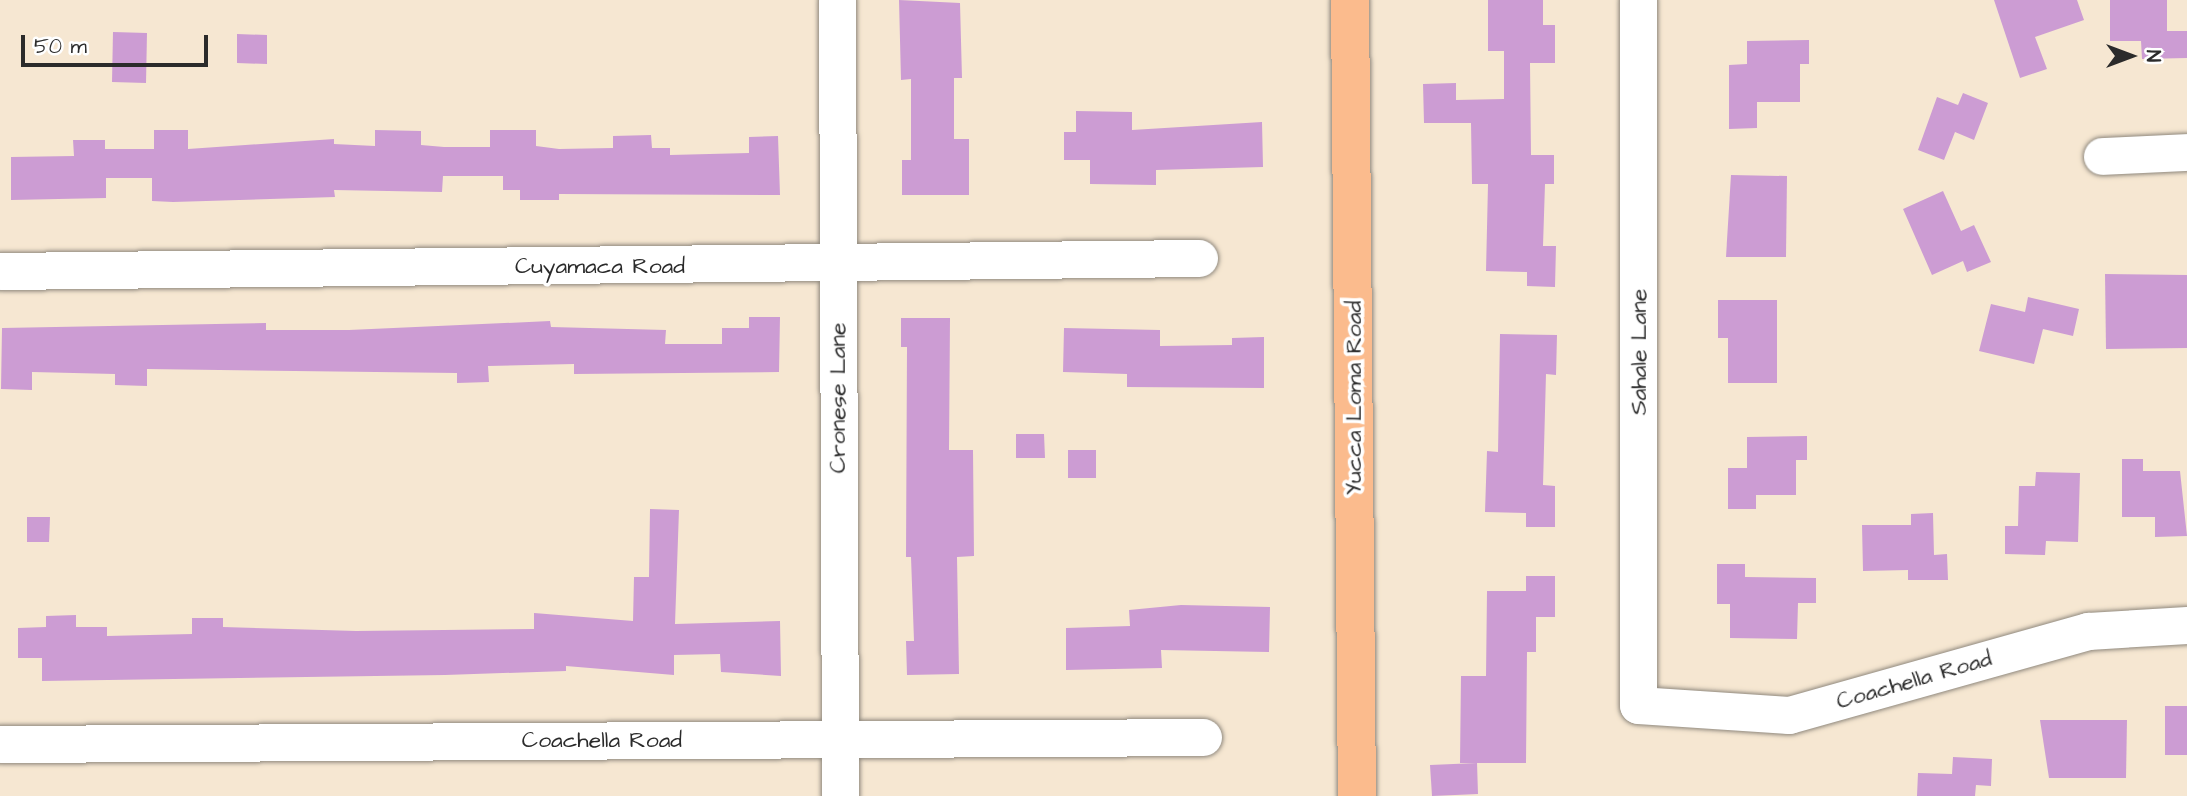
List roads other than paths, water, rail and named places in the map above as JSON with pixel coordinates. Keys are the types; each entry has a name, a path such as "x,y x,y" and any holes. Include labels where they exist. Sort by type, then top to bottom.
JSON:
{"main road":[{"name":"Yucca Loma Road","path":"1350,0 1357,796"}],"street":[{"name":"Cronese Lane","path":"837,0 840,796"},
{"name":"Sahale Lane","path":"1638,0 1638,705"},
{"path":"2102,156 2187,152"},
{"name":"Cuyamaca Road","path":"0,271 1199,258"},
{"name":"Coachella Road","path":"1638,705 1789,715 2088,631 2187,625"},
{"name":"Coachella Road","path":"0,744 1203,737"}]}
